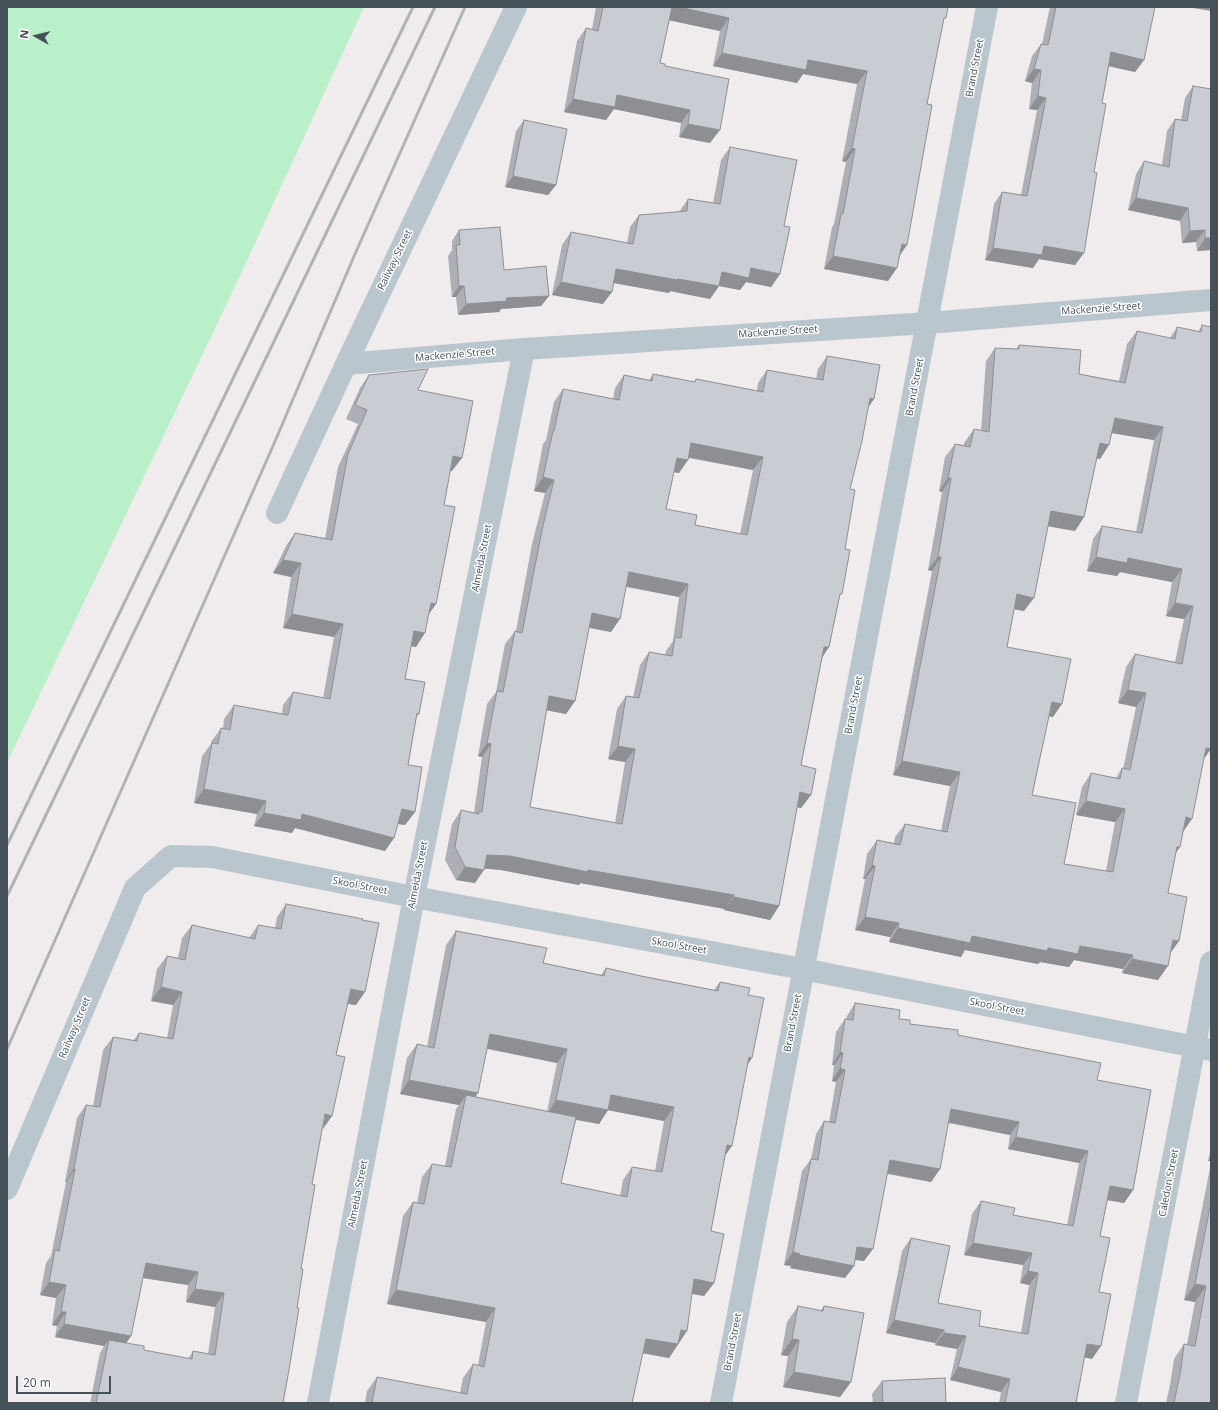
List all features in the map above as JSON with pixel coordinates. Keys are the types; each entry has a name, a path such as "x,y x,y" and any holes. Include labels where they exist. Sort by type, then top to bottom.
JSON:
{"street":[{"name":"Railway Street","path":"277,514 346,364 516,7"},
{"name":"Brand Street","path":"721,1403 987,7"},
{"name":"Mackenzie Street","path":"346,364 524,349 928,323 1211,300"},
{"name":"Almeida Street","path":"318,1403 414,897 524,349"},
{"name":"Skool Street","path":"152,873 171,856 212,857 414,897 803,969 1203,1049"},
{"name":"Railway Street","path":"7,1189 135,888 152,873"},
{"name":"Caledon Street","path":"1126,1403 1203,1049 1211,962"}],"green space":[{"path":"7,7 364,7 232,293 7,763"}],"building":[{"path":"603,7 672,7 660,63 665,64 665,66 729,79 720,130 688,124 690,110 617,95 615,107 573,99 586,28 598,31"},
{"path":"679,7 948,7 946,18 944,18 927,104 932,105 907,245 902,244 897,268 833,256 841,214 843,214 855,149 852,148 867,71 808,60 806,70 722,53 729,18"},
{"path":"1056,7 1155,7 1144,60 1111,52 1102,103 1106,104 1094,172 1097,173 1084,253 1044,246 1042,255 993,248 1002,192 1027,196 1046,98 1038,96 1041,70 1034,69 1041,44 1048,45"},
{"path":"1193,86 1211,89 1211,238 1205,238 1205,230 1190,231 1188,208 1136,198 1144,161 1169,167 1175,119 1187,121"},
{"path":"524,120 567,129 556,185 513,176"},
{"path":"730,147 797,160 784,226 790,227 780,274 751,268 749,278 722,272 719,286 616,269 612,292 561,282 571,232 633,244 639,215 687,211 688,199 720,204"},
{"path":"500,227 504,270 546,266 549,296 506,298 507,301 466,304 464,286 459,286 456,245 460,245 459,230"},
{"path":"1202,325 1211,327 1211,749 1206,748 1192,819 1186,817 1180,847 1177,847 1168,893 1187,897 1179,941 1173,940 1168,966 1132,959 1133,955 1080,946 1078,954 1048,948 1047,951 972,936 970,943 898,928 899,923 865,917 875,866 872,865 877,840 900,845 905,824 947,832 960,772 902,761 941,557 938,557 951,478 948,478 955,444 970,447 974,429 989,432 995,348 1019,349 1019,345 1081,350 1079,374 1125,383 1137,331 1175,339 1177,327 1201,332","holes":["1115,418 1163,427 1142,533 1102,526 1096,557 1127,563 1128,558 1182,569 1175,603 1193,606 1182,664 1135,654 1128,690 1146,693 1130,770 1122,768 1120,779 1091,773 1086,801 1125,809 1113,872 1064,864 1076,803 1032,795 1052,702 1062,704 1071,659 1007,647 1017,594 1034,598 1051,511 1084,517 1100,443 1109,445"]},
{"path":"827,356 880,365 874,399 870,398 862,441 850,489 855,490 845,549 850,550 842,594 840,594 829,647 824,647 801,765 816,769 811,795 800,792 779,906 734,897 734,895 588,870 588,872 510,856 487,855 484,870 465,867 455,847 461,810 479,814 479,811 482,812 491,744 487,743 497,691 503,692 515,631 522,633 542,530 554,480 543,477 563,389 619,400 624,375 652,381 653,374 695,382 696,379 763,392 767,370 823,380","holes":["691,443 763,457 747,535 695,525 697,515 666,509 677,458 688,460","629,572 688,584 681,638 675,637 672,656 649,652 639,698 626,696 618,746 635,749 622,824 530,807 549,696 575,701 592,613 620,619"]},
{"path":"428,369 418,390 473,401 462,458 453,456 444,505 455,507 436,604 431,603 425,633 414,631 405,679 425,682 419,714 417,713 408,765 422,767 415,812 402,809 394,838 302,814 301,820 264,813 266,801 204,789 212,743 218,744 221,728 230,730 234,705 288,715 293,692 330,699 343,624 292,614 301,563 283,560 295,533 332,540 348,454 367,410 355,405 369,375"},
{"path":"286,904 379,923 365,992 351,989 336,1055 345,1057 332,1116 325,1114 312,1184 315,1185 301,1269 303,1269 297,1308 299,1308 283,1403 96,1403 109,1340 144,1346 144,1350 192,1359 193,1351 215,1355 224,1293 195,1289 198,1272 146,1263 131,1336 64,1324 66,1312 61,1312 66,1285 49,1282 55,1250 59,1251 86,1105 100,1107 113,1037 137,1041 139,1033 173,1039 182,992 161,987 167,956 185,960 192,925 255,939 258,925 281,929"},
{"path":"456,931 547,948 543,963 604,976 606,968 718,991 720,982 750,988 748,995 764,998 752,1058 749,1057 732,1146 727,1145 711,1231 724,1234 714,1283 694,1279 687,1331 681,1330 678,1344 646,1339 632,1403 372,1403 377,1377 467,1394 473,1364 484,1367 495,1308 396,1290 413,1202 424,1204 432,1164 451,1167 466,1095 576,1117 561,1183 627,1197 632,1167 662,1172 674,1107 611,1095 608,1110 556,1100 567,1049 490,1034 478,1093 409,1080 417,1044 434,1048"},
{"path":"855,1003 900,1010 899,1019 910,1020 910,1024 958,1030 958,1035 1101,1063 1097,1080 1151,1090 1133,1190 1110,1186 1100,1236 1110,1238 1099,1292 1111,1294 1101,1346 1087,1344 1076,1403 1005,1403 1010,1379 958,1367 966,1336 944,1333 944,1330 894,1320 911,1238 950,1246 938,1303 981,1311 979,1326 1028,1334 1038,1273 1028,1271 1032,1253 973,1243 981,1201 1015,1208 1013,1215 1073,1226 1088,1151 1016,1137 1019,1122 951,1109 940,1169 890,1160 873,1249 857,1247 854,1266 799,1255 800,1254 793,1252 811,1159 818,1160 824,1121 835,1123 845,1070 840,1068 843,1053 840,1052 845,1019 853,1020"},
{"path":"1211,1202 1211,1403 1174,1403 1181,1369 1184,1344 1195,1346 1206,1286 1195,1284"},
{"path":"798,1306 823,1311 824,1306 864,1313 851,1382 794,1372 799,1340 792,1339"},
{"path":"945,1378 946,1403 883,1403 882,1381"}],"railway":[{"path":"7,845 413,7"},
{"path":"7,896 435,7"},
{"path":"7,1049 273,446 355,254 465,7"}]}
